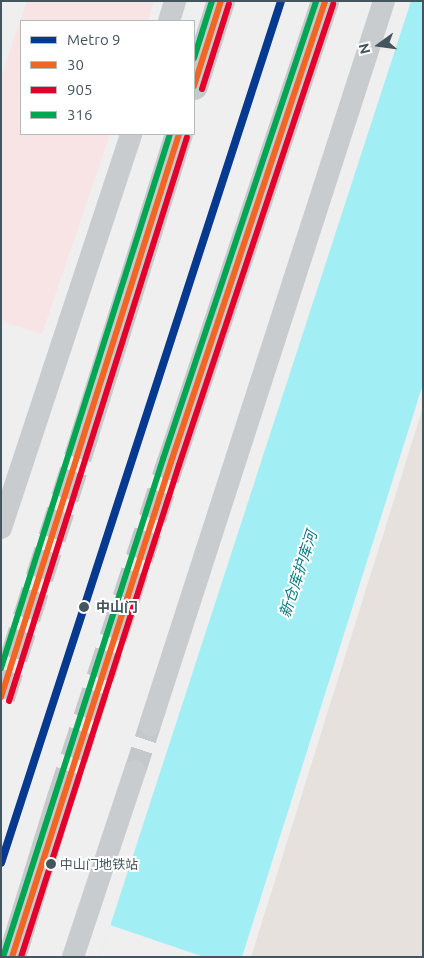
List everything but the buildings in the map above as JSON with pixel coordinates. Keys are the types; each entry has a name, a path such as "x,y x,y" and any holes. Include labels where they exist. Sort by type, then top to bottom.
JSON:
{"main road":[{"path":"195,83 221,1"},
{"path":"171,462 325,1"},
{"path":"85,434 179,135"},
{"path":"12,957 61,798"}],"street":[{"path":"168,20 175,1"},
{"path":"150,725 384,1"},
{"path":"1,528 131,135"},
{"path":"73,957 135,771"}],"shaded area":[{"path":"27,1 154,1 148,20 20,20"},
{"path":"20,21 20,135 110,135 42,334 1,321 1,77"},
{"path":"423,407 423,957 251,957"}],"water":[{"name":"新仓库护库河","path":"411,1 423,1 423,384 242,957 100,957"}],"pier":[{"path":"110,925 204,957 100,957"}],"tunnel":[{"path":"1,698 85,434"},
{"path":"61,798 171,462"},
{"path":"135,771 150,725"}],"metro line":[{"name":"9","path":"1,863 281,1"}],"transit line":[{"name":"316","path":"195,55 212,1"},
{"name":"30","path":"195,83 221,1"},
{"name":"316","path":"4,954 163,459 316,1"},
{"name":"30","path":"12,957 171,462 325,1"},
{"name":"905","path":"202,89 229,4"},
{"name":"905","path":"21,957 179,465 333,4"},
{"name":"316","path":"1,668 170,135"},
{"name":"30","path":"1,697 179,135"},
{"name":"905","path":"9,701 187,137"}],"place":[{"name":"中山门","path":"84,607"},
{"name":"中山门地铁站","path":"51,864"}]}
